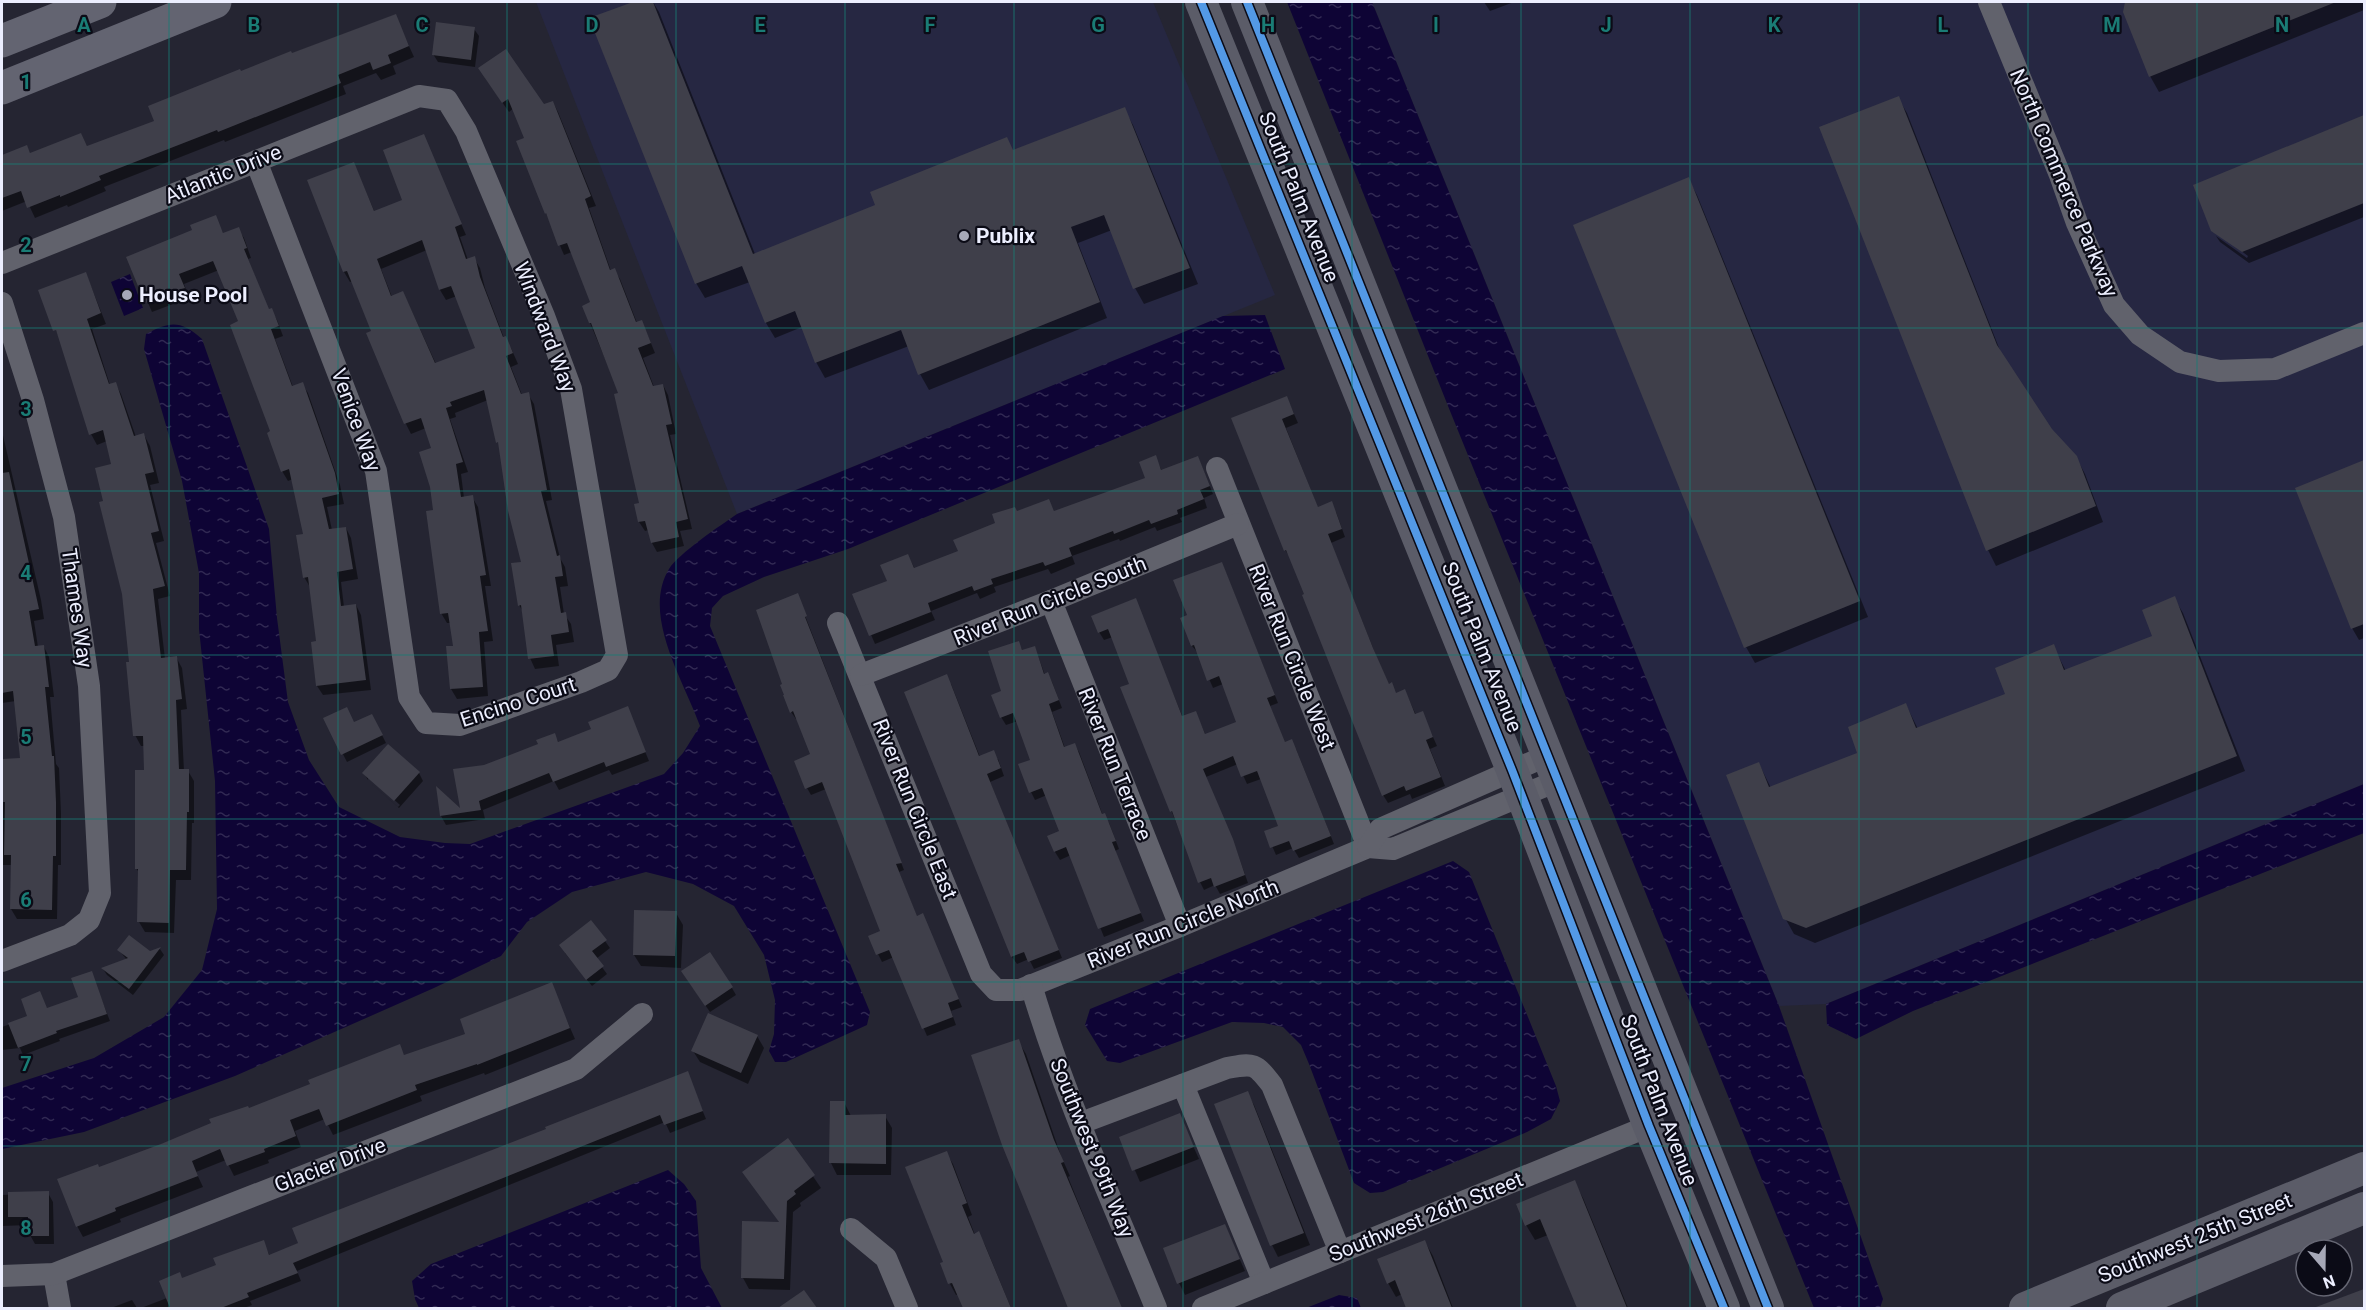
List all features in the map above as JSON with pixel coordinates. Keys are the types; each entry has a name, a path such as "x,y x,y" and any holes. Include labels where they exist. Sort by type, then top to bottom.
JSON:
{"main road":[{"path":"2,41 100,2"},
{"path":"2,88 216,2"},
{"name":"South Palm Avenue","path":"1201,2 1517,783 1650,1126 1724,1308"},
{"name":"South Palm Avenue","path":"1247,2 1768,1308"},
{"name":"Southwest 25th Street","path":"2025,1308 2364,1168"},
{"name":"Southwest 25th Street","path":"2122,1308 2364,1208"}],"street":[{"name":"North Commerce Parkway","path":"1989,2 2084,237 2114,305 2139,335 2180,362 2219,371 2275,369 2364,333"},
{"name":"Atlantic Drive","path":"2,262 419,96 447,100"},
{"name":"Windward Way","path":"447,100 466,130 544,316 571,389 617,655 608,670"},
{"name":"Venice Way","path":"256,161 376,471 409,697 426,723"},
{"name":"Thames Way","path":"2,303 33,400 64,517 89,686 100,892 89,920 70,935 2,961"},
{"name":"River Run Circle West","path":"1217,468 1368,847"},
{"name":"River Run Circle South","path":"861,675 1051,601 1238,524"},
{"name":"River Run Terrace","path":"1051,601 1180,926"},
{"name":"River Run Circle East","path":"838,623 981,974 996,990"},
{"name":"Encino Court","path":"426,723 460,725 581,682 608,670"},
{"name":"River Run Circle North","path":"996,990 1020,990 1368,847 1380,829 1552,769"},
{"name":"Southwest 99th Way","path":"1032,985 1041,1020 1156,1308"},
{"name":"Glacier Drive","path":"2,1276 54,1274 576,1069 642,1014"},
{"path":"1081,1123 1227,1068 1250,1064 1260,1070 1272,1085 1341,1252"},
{"path":"1183,1085 1264,1283"},
{"name":"Southwest 26th Street","path":"1203,1308 1650,1126"},
{"path":"851,1229 886,1258 907,1308"},
{"path":"54,1274 60,1308"}],"shaded area":[{"path":"536,2 1153,2 1275,295 737,514"},
{"path":"1372,2 2364,2 2364,784 1826,1004 1779,1006"}],"water":[{"path":"1287,2 1372,2 1779,1006 1883,1299 1880,1308 1814,1308 1448,406"},
{"name":"House Pool","path":"130,274 143,308 124,316 111,282"},
{"path":"1265,315 1285,369 848,549 764,577 723,596 712,608 710,626 870,1012 867,1025 786,1062 775,1062 769,1051 774,1034 775,1000 764,955 734,906 693,884 646,872 572,892 527,922 501,956 235,1076 84,1132 2,1149 2,1088 94,1058 164,1017 202,970 217,909 215,781 199,629 199,573 182,481 144,349 146,334 175,324 188,328 202,339 269,529 288,702 309,760 339,807 400,837 470,844 664,774 683,753 700,726 676,669 662,627 660,607 662,587 669,569 681,556 737,514 1223,316"},
{"path":"2364,784 2364,833 1913,1011 1856,1039 1827,1025 1826,1004"},
{"path":"1453,861 1469,872 1556,1086 1560,1101 1551,1119 1527,1132 1383,1192 1370,1193 1354,1183 1301,1045 1283,1027 1264,1023 1232,1022 1120,1063 1107,1061 1085,1025 1090,1009"},
{"path":"668,1170 684,1184 696,1201 701,1268 722,1308 419,1308 412,1281 431,1264"},
{"path":"1339,1295 1357,1298 1361,1308 1306,1308"}],"building":[{"path":"633,2 653,2 753,254 875,205 870,192 1007,137 1013,150 1125,107 1190,268 1133,289 1104,215 1071,227 1100,302 918,375 901,330 815,363 795,311 765,323 742,266 695,284 589,18"},
{"path":"2125,2 2336,2 2149,77 2123,12"},
{"path":"396,14 409,46 388,55 391,63 373,70 370,62 338,75 341,83 99,176 101,180 60,197 60,195 27,208 21,191 2,198 2,155 27,145 30,153 81,133 87,146 154,121 148,106 240,69 241,71"},
{"path":"436,22 475,27 471,60 432,55"},
{"path":"506,49 544,104 553,101 591,196 585,199 610,270 615,268 636,322 642,320 651,343 638,348 653,386 663,384 672,424 666,425 688,519 676,522 679,537 651,543 645,521 638,522 634,504 639,503 614,394 618,393 591,323 582,306 590,302 567,243 558,246 545,214 516,141 524,138 508,99 502,103 478,68"},
{"path":"1899,96 1997,345 2052,429 2077,456 2096,506 1986,551 1819,127"},
{"path":"2364,115 2364,203 2242,252 2211,231 2193,185"},
{"path":"424,134 462,224 455,227 466,259 475,256 480,277 503,337 506,336 513,353 506,356 521,394 529,392 547,490 541,491 557,556 560,555 563,576 555,577 561,613 566,612 569,632 551,635 554,656 528,659 521,605 518,606 511,563 521,562 508,511 498,442 496,443 484,390 450,402 452,406 446,408 463,462 456,464 461,497 473,495 486,575 480,576 488,631 479,632 483,687 450,689 446,646 453,646 448,613 440,614 426,511 433,510 430,487 419,452 431,448 421,418 404,424 366,333 371,331 347,271 343,272 307,180 354,162 374,211 402,200 383,150","holes":["422,240 439,290 451,286 475,348 435,363 403,291 391,296 377,259"]},
{"path":"1689,177 1860,601 1744,648 1573,225"},
{"path":"216,215 223,233 239,227 247,248 244,249 269,309 272,308 279,326 271,329 292,386 303,382 335,473 339,494 322,498 329,529 346,527 353,569 337,572 341,606 356,604 366,680 316,686 311,642 316,641 308,577 303,578 296,535 303,534 289,469 281,472 267,433 270,431 230,325 238,321 213,261 179,274 185,288 145,303 126,257 192,230 190,225"},
{"path":"86,272 101,313 87,319 109,384 116,382 134,436 144,433 154,472 145,474 159,531 151,533 165,586 153,589 161,658 177,656 182,699 176,700 179,769 189,769 186,870 170,870 169,923 137,922 135,770 144,770 143,736 133,736 122,594 99,502 103,501 95,468 111,464 103,430 89,435 56,330 53,331 38,290"},
{"path":"1287,396 1294,414 1282,419 1318,507 1332,501 1342,529 1328,534 1373,648 1389,684 1392,682 1396,693 1405,689 1415,714 1423,711 1433,737 1426,740 1441,777 1406,791 1404,786 1382,796 1302,595 1304,594 1286,550 1284,551 1231,418"},
{"path":"1156,455 1161,470 1198,456 1210,486 1200,490 1204,499 1177,510 1178,514 1151,524 1149,520 1069,548 1072,556 1045,566 1043,562 991,579 993,584 974,591 972,586 928,603 931,612 869,636 852,594 887,581 880,565 908,554 914,568 958,551 953,540 995,523 992,514 1015,507 1017,511 1049,499 1054,511 1145,478 1139,462"},
{"path":"2364,460 2364,624 2351,629 2295,488"},
{"path":"9,472 39,609 29,611 35,646 44,645 49,687 45,687 52,756 54,756 56,802 56,856 53,856 52,910 10,909 11,855 4,855 5,802 2,802 2,759 20,758 13,691 2,693 2,473"},
{"path":"1222,562 1275,695 1267,698 1285,742 1292,739 1331,836 1293,851 1289,841 1270,848 1264,831 1278,826 1257,771 1241,777 1233,756 1203,769 1233,839 1245,875 1214,887 1211,878 1198,883 1172,811 1170,812 1120,687 1129,684 1108,629 1098,633 1091,616 1136,598 1182,716 1196,711 1205,734 1236,722 1219,676 1207,681 1194,645 1191,646 1180,618 1187,615 1173,580"},
{"path":"798,593 807,616 805,617 902,863 896,864 917,916 923,913 959,999 948,1003 953,1017 922,1029 889,950 876,955 868,936 880,931 822,782 805,789 794,761 810,754 793,711 790,713 783,695 780,685 782,684 756,610"},
{"path":"2175,596 2237,756 1806,928 1783,919 1726,775 1759,762 1769,787 1857,753 1848,727 1906,703 1916,728 2005,694 1995,668 2054,644 2064,670 2152,636 2142,610"},
{"path":"1019,641 1022,650 1035,646 1044,674 1048,672 1059,700 1049,704 1064,747 1075,743 1102,814 1105,813 1116,841 1112,842 1141,913 1098,929 1066,847 1054,852 1047,836 1059,831 1042,788 1029,793 1018,764 1030,760 1013,713 1000,718 991,695 1001,691 988,651"},
{"path":"947,674 979,756 994,750 1001,768 987,774 1059,950 1028,962 1024,952 1011,957 904,692"},
{"path":"628,706 646,752 606,767 604,762 553,782 549,773 479,801 481,810 440,816 436,786 460,808 453,769 484,765 538,744 536,740 555,733 558,742 591,729 588,722"},
{"path":"347,707 354,722 372,714 383,735 341,755 323,718"},
{"path":"388,744 420,772 394,801 362,773"},
{"path":"634,910 677,911 675,956 633,955"},
{"path":"591,920 607,940 592,951 604,966 586,980 559,945"},
{"path":"129,935 150,951 161,947 129,989 101,968 128,958 117,950"},
{"path":"710,952 733,987 705,1006 681,971"},
{"path":"92,971 107,1014 56,1031 57,1033 18,1048 8,1023 27,1016 21,999 40,991 47,1008 78,997 71,978"},
{"path":"552,982 570,1028 477,1065 415,1085 417,1090 326,1126 319,1109 290,1120 296,1136 264,1149 265,1152 227,1166 220,1149 192,1161 198,1176 115,1208 116,1211 76,1227 57,1179 98,1164 99,1167 161,1144 211,1123 209,1119 248,1106 249,1108 310,1084 308,1080 400,1044 404,1055 465,1034 460,1019"},
{"path":"708,1013 758,1035 741,1073 691,1051"},
{"path":"1019,1039 1054,1140 1064,1162 1061,1163 1122,1308 1068,1308 1002,1145 971,1055"},
{"path":"688,1071 703,1111 664,1125 660,1115 344,1242 293,1263 298,1273 247,1293 249,1297 221,1308 170,1308 159,1281 180,1272 182,1278 216,1265 213,1258 264,1240 269,1255 298,1243 292,1228"},
{"path":"1248,1091 1304,1233 1270,1246 1214,1104"},
{"path":"830,1101 845,1101 845,1115 886,1114 886,1164 829,1163"},
{"path":"1180,1113 1194,1147 1132,1171 1119,1137"},
{"path":"788,1138 815,1175 794,1191 796,1194 787,1201 784,1279 741,1278 742,1221 779,1222 742,1172"},
{"path":"947,1151 967,1203 962,1205 974,1234 979,1231 1011,1308 963,1308 952,1283 948,1284 940,1263 943,1262 905,1167"},
{"path":"1575,1180 1627,1308 1577,1308 1540,1219 1525,1226 1516,1204"},
{"path":"49,1191 49,1236 28,1236 28,1217 8,1217 8,1192"},
{"path":"1225,1224 1240,1259 1177,1284 1163,1248"},
{"path":"1425,1240 1452,1308 1406,1308 1395,1280 1387,1284 1377,1259"},
{"path":"2364,1289 2364,1308 2316,1307 2340,1298 2354,1298 2354,1293"},
{"path":"804,1290 817,1308 778,1308"}],"cycle path":[{"path":"1201,2 1512,770 1649,1126 1724,1308"},
{"path":"1247,2 1768,1308"}],"place":[{"name":"Publix","path":"964,236"},
{"name":"House Pool","path":"127,295"}]}
